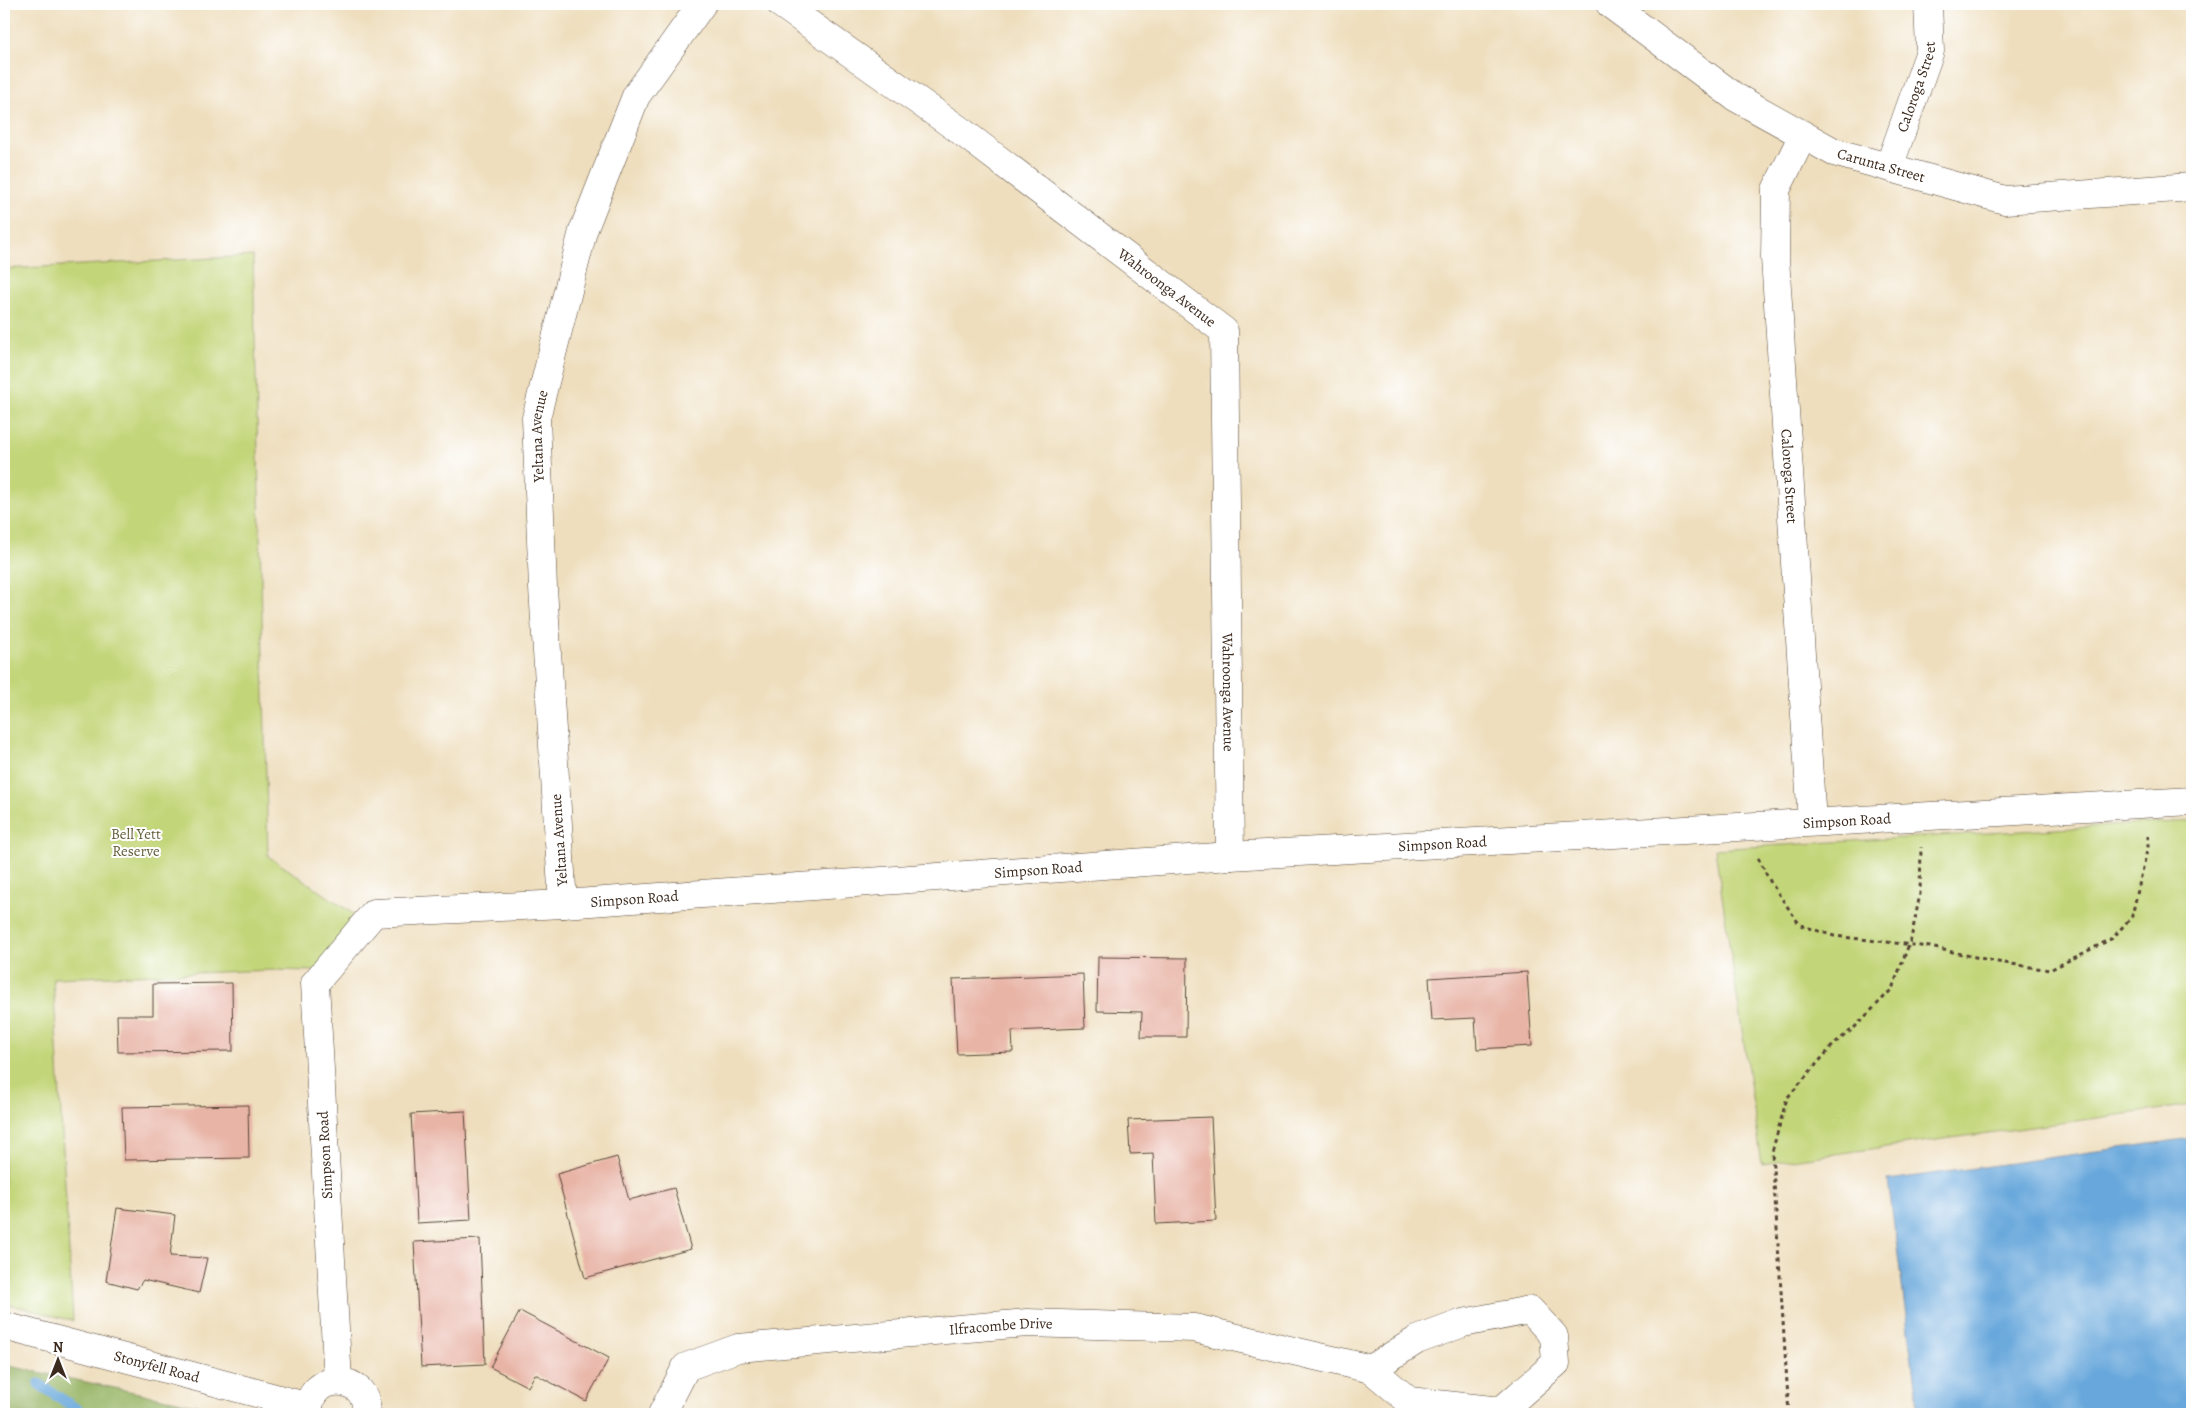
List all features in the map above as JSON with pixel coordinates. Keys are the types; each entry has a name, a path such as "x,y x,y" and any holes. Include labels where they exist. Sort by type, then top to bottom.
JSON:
{"street":[{"name":"Yeltana Avenue","path":"563,904 542,588 536,418 583,231 636,96 702,4"},
{"name":"Wahroonga Avenue","path":"781,4 961,131 1224,331 1230,856"},
{"name":"Carunta Street","path":"1610,4 1735,98 1834,152 2005,200 2192,187"},
{"name":"Caloroga Street","path":"1889,167 1930,51 1928,4"},
{"name":"Caloroga Street","path":"1802,135 1776,190 1775,258 1812,822"},
{"name":"Simpson Road","path":"338,1381 315,984 374,913 563,904 1230,856 2192,801"},
{"name":"Ilfracombe Drive","path":"662,1414 686,1367 738,1348 1026,1323 1194,1328 1371,1369 1409,1401 1501,1411 1556,1363 1554,1336 1530,1310 1463,1323 1427,1336 1371,1369"},
{"name":"Stonyfell Road","path":"4,1326 309,1410"},
{"path":"309,1410 312,1396 318,1388 338,1381 349,1384 358,1390 364,1398 366,1414"}],"path":[{"path":"1756,854 1771,883 1800,926 1834,936 1909,945 2050,970 2114,938 2132,916 2148,846 2148,831"},
{"path":"1789,1414 1772,1152 1787,1098 1835,1043 1853,1029 1892,989 1909,945 1920,894 1921,843"}],"green space":[{"name":"Bell Yett Reserve","path":"253,256 268,856 358,917 316,971 274,970 53,978 73,1321 4,1303 4,269"},
{"path":"2192,821 2192,1105 1762,1164 1715,849"},
{"path":"4,1365 239,1414 4,1414"}],"water":[{"path":"2192,1138 2192,1414 1919,1414 1888,1180"}],"building":[{"path":"1098,957 1187,958 1186,1037 1141,1037 1142,1012 1097,1011"},
{"path":"1527,972 1532,1046 1477,1049 1475,1018 1432,1020 1429,978"},
{"path":"1083,974 1085,1028 1012,1031 1013,1052 957,1054 953,979"},
{"path":"232,983 233,1051 118,1052 117,1015 153,1015 153,984"},
{"path":"248,1105 249,1158 124,1160 122,1107"},
{"path":"465,1111 471,1220 417,1223 411,1114"},
{"path":"1211,1117 1216,1221 1156,1224 1153,1153 1130,1154 1128,1120"},
{"path":"617,1157 629,1200 674,1188 691,1249 585,1278 557,1174"},
{"path":"117,1208 175,1215 170,1256 207,1258 199,1293 143,1280 137,1289 106,1281"},
{"path":"480,1239 485,1364 421,1367 414,1242"},
{"path":"520,1311 609,1358 586,1401 535,1374 528,1387 490,1367"}],"waterway":[{"path":"39,1384 84,1414"}]}
